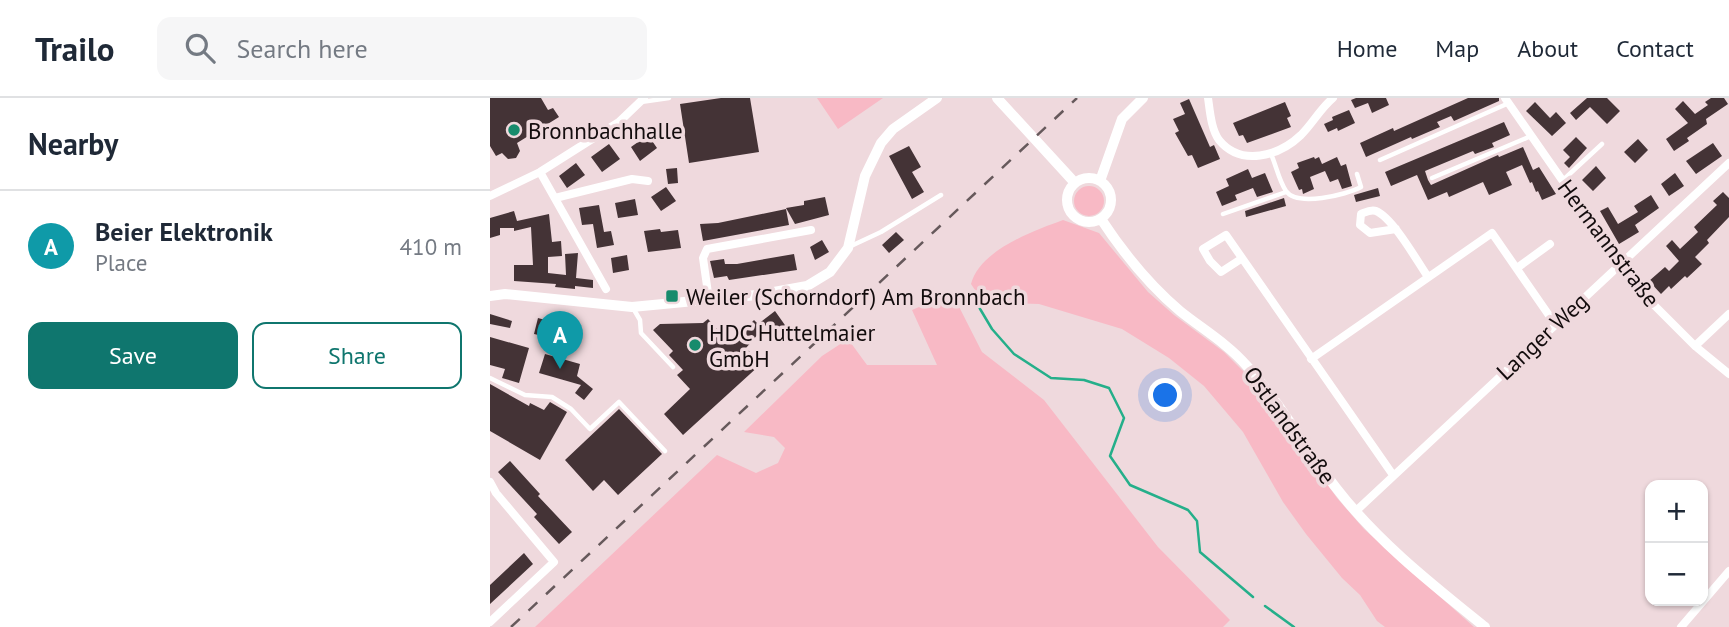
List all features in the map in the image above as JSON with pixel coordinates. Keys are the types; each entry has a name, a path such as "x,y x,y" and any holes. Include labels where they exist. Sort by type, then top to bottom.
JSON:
{"street":[{"path":"490,296 505,294 632,307 757,295 807,286 830,272 848,248 865,176 881,143 893,129 937,98"},
{"path":"997,98 1075,183"},
{"path":"1100,181 1122,119 1143,98"},
{"path":"1208,98 1218,139 1234,151 1250,158 1271,153 1301,134 1333,98"},
{"path":"490,196 540,172 619,122 642,100"},
{"name":"Hermannstraße","path":"1507,100 1638,289 1695,346 1729,374"},
{"name":"Langer Weg","path":"1356,511 1729,163"},
{"path":"540,172 606,289"},
{"path":"1088,178 1100,181 1106,186 1111,200 1110,207 1101,219 1086,222 1073,215 1068,202 1075,183 1088,178"},
{"path":"555,198 632,179 648,181"},
{"name":"Ostlandstraße","path":"1101,219 1122,252 1147,282 1244,362 1279,403 1321,468 1356,511 1396,552 1485,627"},
{"path":"1396,229 1428,277"},
{"path":"709,300 703,258 708,249 811,230"},
{"path":"1311,359 1492,233 1555,324"},
{"path":"1241,260 1221,272 1203,249 1226,235 1394,475"},
{"path":"1517,268 1550,244"},
{"path":"1695,346 1729,314"},
{"path":"490,482 493,496 554,562 490,622"},
{"path":"1681,627 1729,571"}],"lane":[{"path":"642,100 669,98"},
{"path":"1380,160 1507,100"},
{"path":"1432,178 1531,136"},
{"path":"1562,181 1602,144"},
{"path":"1271,153 1286,192 1298,199 1348,194 1361,187 1357,174"},
{"path":"1223,214 1286,192"},
{"path":"848,248 881,232 941,195"},
{"path":"632,307 640,320 641,333 673,367"},
{"path":"490,378 524,396 552,397 571,409 590,429 619,402 665,451"}],"shaded area":[{"path":"817,98 883,98 838,129"},
{"path":"1089,186 1100,190 1104,201 1100,212 1089,216 1078,212 1074,201 1078,190"},
{"path":"1063,220 1099,233 1148,292 1224,352 1255,383 1337,498 1364,529 1474,627 1385,627 1377,621 1360,595 1342,578 1283,502 1243,432 1204,386 1169,358 1122,329 1039,304 1008,303 977,293 971,284 985,261 1009,243"},
{"path":"952,293 982,352 1044,400 1158,547 1230,620 1223,627 535,627 717,455 756,473 778,463 785,448 774,437 744,432 822,356 848,339 867,365 937,365 912,310"}],"building":[{"name":"Bronnbachhalle","path":"490,98 541,98 548,110 553,108 559,117 517,143 520,151 516,158 508,159 502,153 496,156 490,146"},
{"path":"721,98 750,98 759,152 689,163 680,104"},
{"path":"1386,98 1389,105 1372,113 1368,103 1355,108 1351,100"},
{"path":"1468,98 1499,98 1499,101 1454,121 1451,116 1437,122 1440,127 1366,157 1360,143"},
{"path":"1587,98 1607,98 1620,111 1607,124 1590,107 1576,120 1570,113"},
{"path":"1711,98 1724,98 1728,104 1706,119 1707,124 1674,151 1666,139 1688,123 1675,109 1683,101 1695,114 1708,105 1705,102"},
{"path":"1189,99 1210,147 1214,145 1220,159 1198,168 1192,155 1188,156 1175,133 1179,131 1173,119 1185,114 1180,103"},
{"path":"1285,102 1291,116 1287,118 1291,127 1247,143 1243,135 1239,136 1233,123"},
{"path":"1535,102 1550,118 1556,112 1566,123 1552,136 1526,111"},
{"path":"1349,110 1355,123 1338,131 1337,128 1328,132 1324,124 1333,120 1332,117"},
{"path":"1504,122 1510,135 1492,143 1494,147 1475,154 1473,151 1425,171 1431,185 1498,155 1499,157 1523,147 1533,170 1539,167 1556,194 1542,200 1522,165 1506,172 1512,185 1489,195 1483,182 1449,197 1447,192 1428,200 1417,175 1391,186 1385,172"},
{"path":"648,135 657,148 640,161 631,147"},
{"path":"1576,137 1587,148 1569,168 1564,163 1570,157 1563,150"},
{"path":"1638,139 1648,150 1635,163 1624,152"},
{"path":"1713,143 1722,156 1696,174 1686,161"},
{"path":"609,144 620,159 602,172 591,157"},
{"path":"909,146 921,167 912,172 924,192 912,199 889,156"},
{"path":"1319,157 1322,164 1337,157 1341,166 1346,164 1352,186 1342,189 1338,179 1330,182 1325,171 1310,177 1314,189 1303,194 1291,172 1299,168 1297,163"},
{"path":"576,163 585,175 567,188 559,176"},
{"path":"1596,166 1606,178 1593,191 1582,180"},
{"path":"677,168 678,183 668,184 666,169"},
{"path":"1248,169 1252,178 1265,173 1273,192 1257,197 1253,188 1235,195 1237,200 1222,206 1216,192 1229,186 1226,179"},
{"path":"1675,173 1684,186 1669,196 1661,184"},
{"path":"666,187 676,201 661,211 651,197"},
{"path":"1378,188 1380,196 1356,202 1354,195"},
{"path":"1723,192 1729,198 1729,217 1695,257 1702,264 1687,278 1685,276 1661,294 1649,281 1665,267 1669,271 1679,261 1666,246 1672,240 1680,249 1698,232 1694,227 1717,205 1713,201"},
{"path":"1651,195 1659,208 1635,225 1639,232 1619,244 1600,211 1608,207 1618,224 1638,212 1634,206"},
{"path":"825,197 829,215 795,224 786,208 804,205 804,201"},
{"path":"1284,198 1286,206 1246,217 1245,211"},
{"path":"635,199 638,215 618,218 615,203"},
{"path":"599,205 604,232 611,231 614,245 597,248 593,224 582,225 579,208"},
{"path":"786,209 789,225 703,241 700,224 718,223"},
{"path":"514,211 517,221 549,214 552,242 561,241 562,256 548,257 548,273 566,275 565,254 578,253 576,278 593,280 593,288 575,286 575,289 555,287 556,284 514,281 514,265 533,265 531,227 514,231 514,228 500,228 500,235 490,238 490,218"},
{"path":"660,229 661,232 678,230 681,248 648,252 644,231"},
{"path":"896,232 904,240 889,253 882,245"},
{"path":"822,240 829,252 815,260 810,247"},
{"path":"794,254 797,270 729,280 727,276 714,278 710,261 724,259 725,264 737,264"},
{"path":"627,255 629,270 613,273 611,258"},
{"path":"775,311 792,335 780,344 766,325 746,348 761,364 683,435 664,414 690,389 677,375 683,370 669,355 673,351 653,330 660,324 703,323 708,319 729,342 736,336 737,338 754,320 758,324"},
{"path":"490,314 512,321 510,328 490,324"},
{"path":"538,318 552,322 548,337 534,334"},
{"path":"490,337 529,348 519,383 502,378 505,369 490,365"},
{"path":"545,354 580,364 577,376 593,389 584,400 575,393 581,385 539,373"},
{"path":"490,384 529,406 530,403 544,410 550,402 567,412 540,460 490,431"},
{"path":"619,409 662,454 618,495 604,480 593,491 565,460"},
{"path":"510,461 572,532 559,544 534,517 537,514 498,472"},
{"path":"524,553 533,564 490,604 490,585"}],"waterway":[{"path":"970,292 992,329 1014,354 1051,378 1084,380 1109,388 1124,418 1110,456 1130,485 1188,510 1197,521 1200,552 1253,597"},
{"path":"1265,606 1294,627"}],"railway":[{"path":"511,627 1077,98"}],"place":[{"name":"Bronnbachhalle","path":"514,130"},
{"name":"Weiler (Schorndorf) Am Bronnbach","path":"672,296"},
{"name":"HDC Huttelmaier GmbH","path":"695,345"},
{"name":"Beier Elektronik","path":"560,369"}]}
